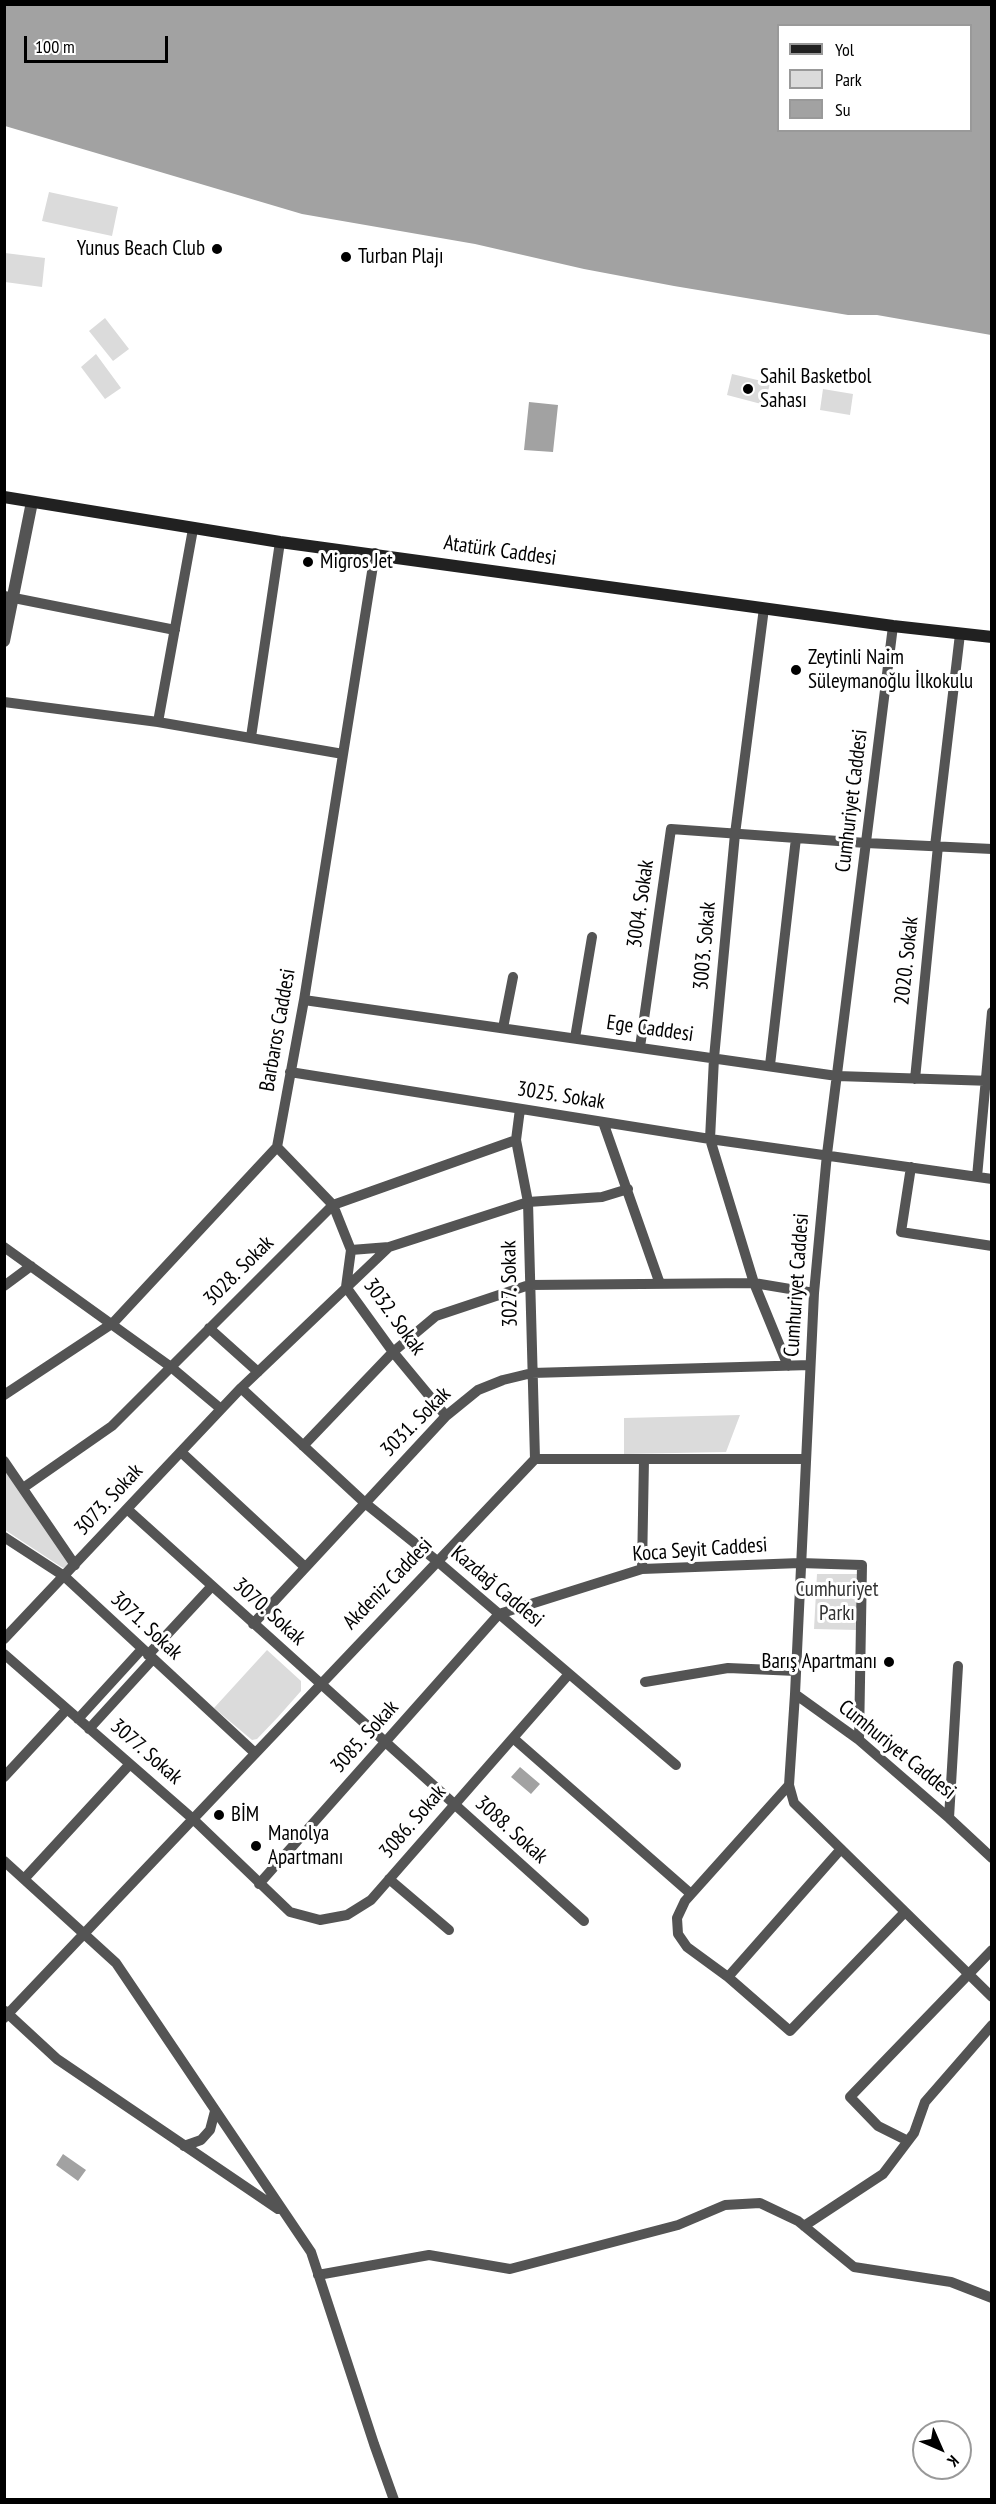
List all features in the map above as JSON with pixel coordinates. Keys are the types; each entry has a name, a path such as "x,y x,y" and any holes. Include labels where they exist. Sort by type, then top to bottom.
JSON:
{"main road":[{"name":"Atatürk Caddesi","path":"4,497 280,542 375,553 893,626 992,637"}],"street":[{"path":"4,641 9,597 32,502"},
{"path":"158,722 193,529"},
{"path":"251,737 280,542"},
{"name":"Barbaros Caddesi","path":"277,1147 304,1000 375,553"},
{"path":"9,597 175,630"},
{"name":"3003. Sokak","path":"764,608 735,834 714,1058 710,1139 754,1283 788,1366"},
{"name":"Cumhuriyet Caddesi","path":"893,626 827,1154 814,1293 795,1694 859,1740 992,1858"},
{"name":"2020. Sokak","path":"915,1079 960,634"},
{"path":"4,702 158,722 343,754"},
{"name":"3004. Sokak","path":"640,1047 671,829 735,834"},
{"path":"735,834 992,849"},
{"path":"770,1065 796,838"},
{"path":"575,1038 592,937"},
{"path":"503,1028 513,977"},
{"name":"Ege Caddesi","path":"304,1000 837,1076 989,1081"},
{"path":"977,1177 989,1081 992,1012"},
{"name":"3025. Sokak","path":"290,1072 710,1139 992,1179"},
{"name":"3027. Sokak","path":"520,1109 516,1140 528,1202 535,1459"},
{"path":"603,1122 660,1284"},
{"name":"3028. Sokak","path":"23,1488 112,1426 333,1205 516,1140"},
{"path":"4,1395 113,1323 277,1147 333,1205 351,1250 389,1247 528,1202 602,1197 628,1189"},
{"path":"912,1167 901,1232 992,1246"},
{"path":"4,1247 113,1323 171,1367 221,1410"},
{"name":"3073. Sokak","path":"4,1639 241,1388 389,1247"},
{"name":"3032. Sokak","path":"351,1250 345,1287 393,1352 446,1416"},
{"path":"4,1286 31,1266"},
{"path":"303,1446 393,1352 436,1316 529,1285 754,1283 814,1293"},
{"path":"209,1328 258,1372"},
{"name":"3031. Sokak","path":"253,1624 446,1416 478,1390 503,1380 532,1373 810,1365"},
{"name":"Kazdağ Caddesi","path":"241,1388 365,1503 500,1614 676,1765"},
{"path":"181,1452 305,1567"},
{"path":"535,1459 805,1459"},
{"name":"Akdeniz Caddesi","path":"6,2014 86,1934 319,1684 535,1459"},
{"path":"642,1569 644,1459"},
{"path":"4,1461 75,1565"},
{"name":"3070. Sokak","path":"127,1509 385,1743"},
{"name":"3071. Sokak","path":"4,1537 64,1576 255,1753"},
{"name":"Koca Seyit Caddesi","path":"500,1614 642,1569 800,1563 862,1565 859,1740"},
{"path":"78,1719 148,1654 212,1586"},
{"name":"3085. Sokak","path":"259,1884 500,1614"},
{"name":"3077. Sokak","path":"4,1654 194,1819 259,1884"},
{"path":"89,1729 148,1654"},
{"path":"949,1818 958,1666"},
{"path":"645,1682 728,1668 796,1671"},
{"name":"3086. Sokak","path":"259,1884 290,1912 320,1920 347,1915 371,1900 569,1674"},
{"path":"795,1694 789,1785 794,1803 992,1998"},
{"path":"4,1777 67,1709"},
{"path":"513,1738 691,1894"},
{"name":"3088. Sokak","path":"385,1743 584,1921"},
{"path":"24,1879 130,1764"},
{"path":"789,1785 685,1901 677,1918 678,1934 687,1947 728,1977 790,2031 904,1912"},
{"path":"728,1977 840,1849"},
{"path":"4,1862 116,1963 311,2252 394,2499"},
{"path":"389,1879 449,1930"},
{"path":"908,2141 878,2126 850,2097 992,1950"},
{"path":"6,2014 57,2059 284,2212"},
{"path":"804,2226 882,2175 914,2133 925,2103 992,2025"},
{"path":"184,2146 201,2140 210,2130 215,2111"},
{"path":"318,2275 429,2255 510,2269 678,2225 725,2205 760,2203 798,2221 854,2267 951,2282 992,2298"}],"green space":[{"path":"49,192 118,207 112,236 42,221"},
{"path":"5,253 45,258 42,287 5,282"},
{"path":"105,318 129,349 113,361 89,331"},
{"path":"96,354 121,388 105,399 81,367"},
{"name":"Sahil Basketbol Sahası","path":"732,374 770,383 765,405 727,395"},
{"path":"823,389 853,394 850,415 820,410"},
{"path":"740,1415 726,1452 624,1454 624,1418"},
{"path":"4,1468 71,1561 68,1565 63,1568 5,1530"},
{"name":"Cumhuriyet Parkı","path":"817,1574 859,1574 857,1630 814,1629"},
{"path":"267,1650 301,1681 301,1691 257,1739 252,1740 214,1708"}],"water":[{"path":"4,5 991,5 991,335 877,315 848,315 674,286 584,269 475,244 302,214 5,126"},
{"path":"529,402 558,405 553,452 524,450"},
{"path":"520,1767 540,1784 531,1794 511,1777"},
{"path":"63,2154 86,2170 78,2181 56,2165"}],"place":[{"name":"Yunus Beach Club","path":"217,249"},
{"name":"Turban Plajı","path":"346,257"},
{"name":"Sahil Basketbol Sahası","path":"748,389"},
{"name":"Migros Jet","path":"308,562"},
{"name":"Zeytinli Naim Süleymanoğlu İlkokulu","path":"796,670"},
{"name":"Barış Apartmanı","path":"889,1662"},
{"name":"BİM","path":"219,1815"},
{"name":"Manolya Apartmanı","path":"256,1846"}]}
